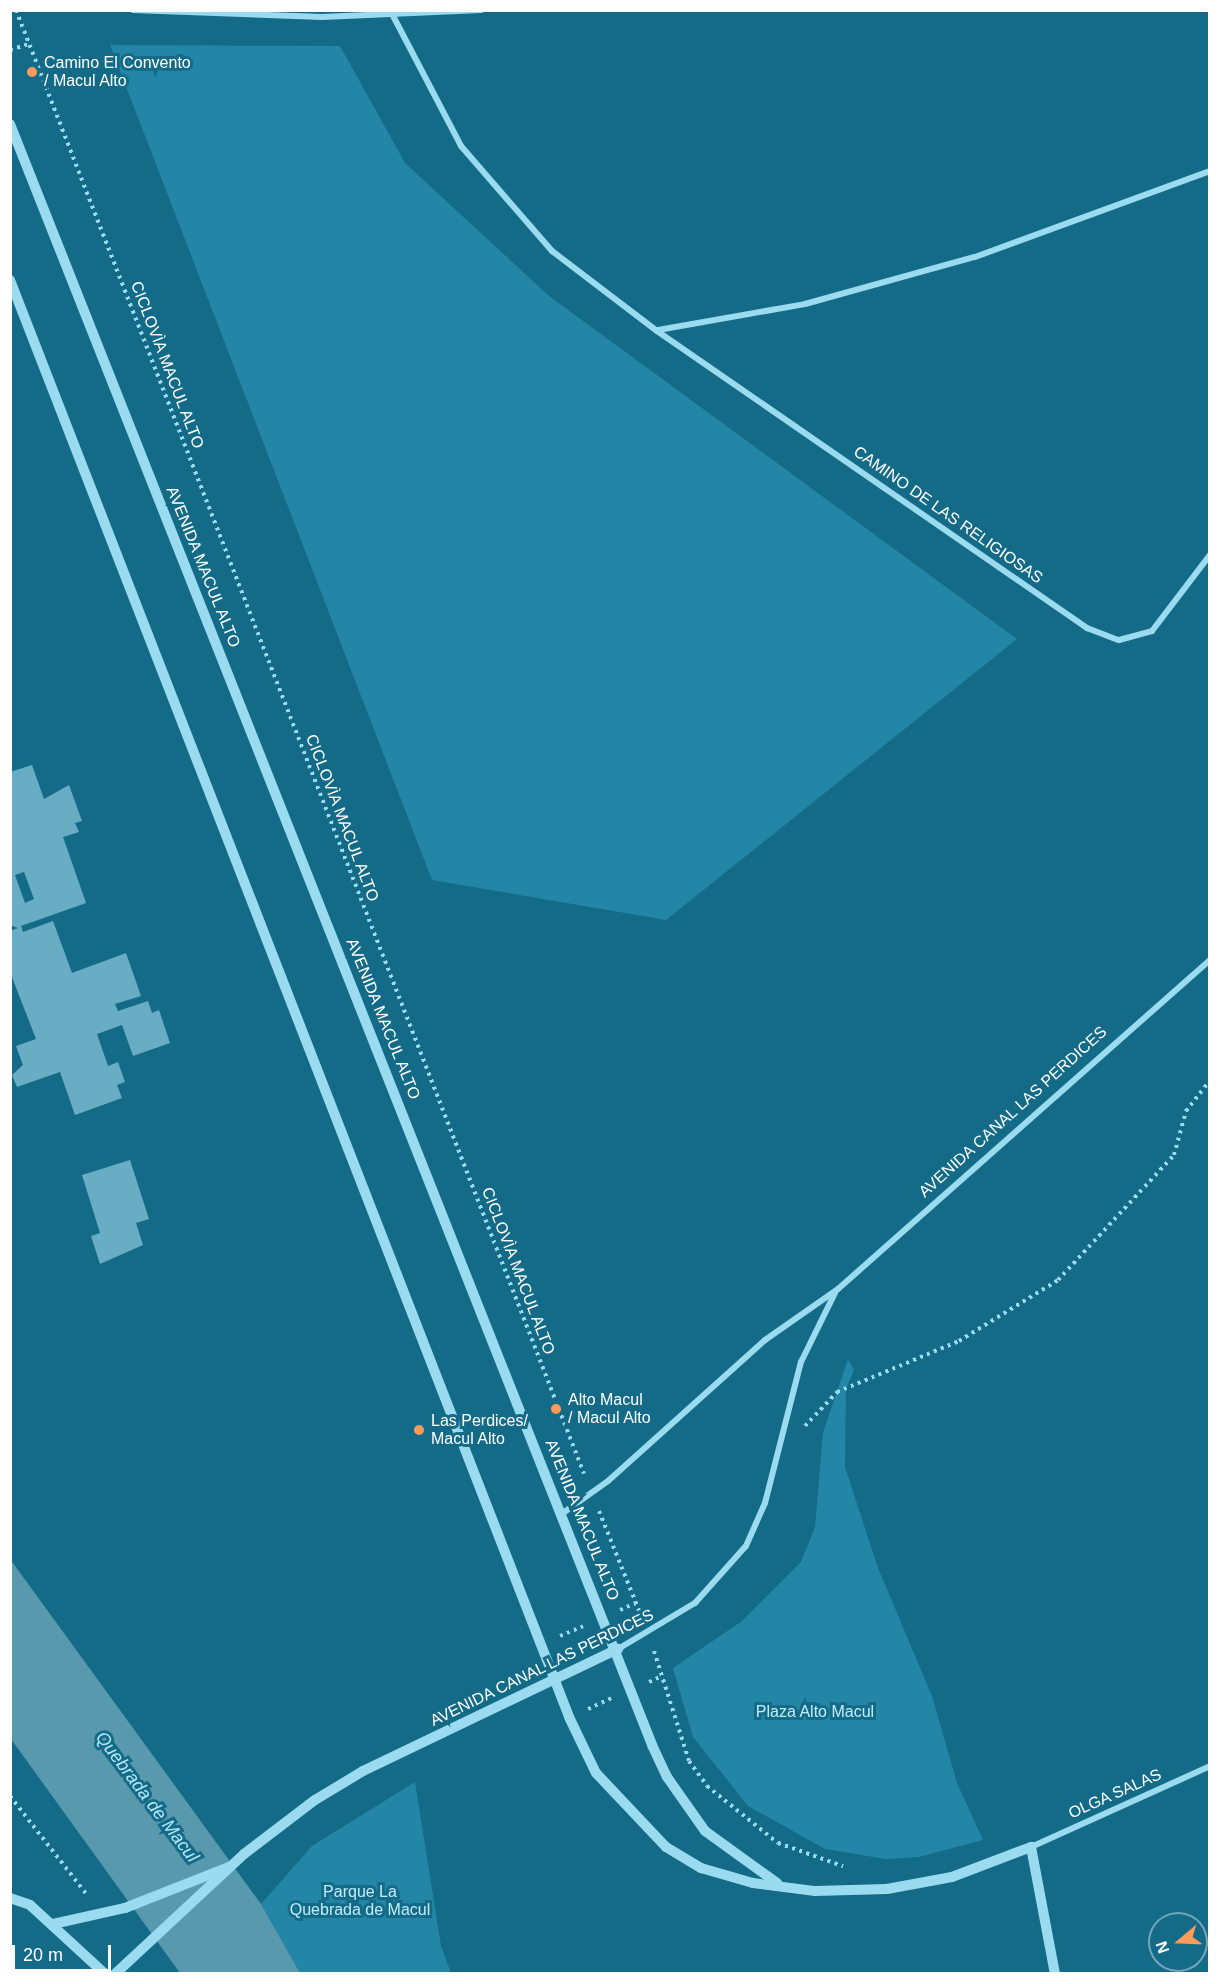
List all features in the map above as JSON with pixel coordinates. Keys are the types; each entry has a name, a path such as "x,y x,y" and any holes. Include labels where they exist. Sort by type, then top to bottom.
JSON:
{"street":[{"path":"133,10 223,17 481,10"},
{"name":"CAMINO DE LAS RELIGIOSAS","path":"390,12 434,102 488,183 552,251 657,330 1102,638 1119,640 1152,631 1209,555"},
{"name":"AVENIDA MACUL ALTO","path":"10,124 618,1649 652,1745 686,1807 728,1852 780,1885"},
{"path":"657,330 804,304 975,257 1209,171"},
{"name":"AVENIDA MACUL ALTO","path":"10,280 555,1680 596,1773 634,1819 701,1868 780,1885 851,1892 909,1886 952,1877 1031,1847"},
{"name":"AVENIDA CANAL LAS PERDICES","path":"563,1513 592,1494 765,1340 838,1289 1209,960"},
{"name":"AVENIDA CANAL LAS PERDICES","path":"116,1974 244,1854 363,1771 648,1634 695,1603 733,1566 757,1526 786,1436 801,1362 838,1289"},
{"name":"OLGA SALAS","path":"1031,1847 1209,1766"},
{"path":"1031,1847 1055,1974"},
{"path":"53,1924 125,1908 233,1865"},
{"path":"10,1898 30,1905 105,1974"}],"path":[{"name":"CICLOVÌA MACUL ALTO","path":"16,10 648,1634 689,1761 707,1786 778,1843 855,1868"},
{"path":"10,50 29,44"},
{"path":"786,1436 812,1423 837,1392 959,1341 1058,1280 1174,1155 1186,1111 1209,1080"},
{"path":"10,1796 104,1914"}],"green space":[{"path":"110,45 340,46 405,163 549,296 1017,639 666,920 432,880"},
{"name":"Plaza Alto Macul","path":"848,1359 854,1370 846,1389 845,1467 878,1568 932,1696 957,1783 983,1840 919,1857 886,1859 825,1849 748,1806 693,1737 673,1668 742,1621 801,1562 815,1527 823,1433"},
{"name":"Parque La Quebrada de Macul","path":"415,1782 441,1946 451,1973 300,1973 261,1904 312,1846"}],"water":[{"name":"Quebrada de Macul","path":"10,1559 261,1904 300,1973 180,1973 11,1739"}],"building":[{"path":"32,765 44,799 69,785 82,821 75,823 79,832 63,837 86,903 21,926 23,932 53,921 72,973 126,953 141,996 115,1004 118,1011 148,1001 152,1013 159,1010 170,1043 133,1056 122,1025 97,1034 108,1066 118,1062 125,1082 117,1085 122,1098 75,1115 60,1072 17,1087 12,1075 23,1065 16,1046 36,1039 10,972 10,931 18,928 10,925 10,772","holes":["24,872 34,899 25,903 15,875"]},
{"path":"130,1160 149,1219 136,1223 143,1245 100,1264 91,1236 100,1233 82,1175"}],"place":[{"name":"Camino El Convento / Macul Alto","path":"32,72"},
{"name":"Alto Macul / Macul Alto","path":"556,1409"},
{"name":"Las Perdices/ Macul Alto","path":"419,1430"}]}
